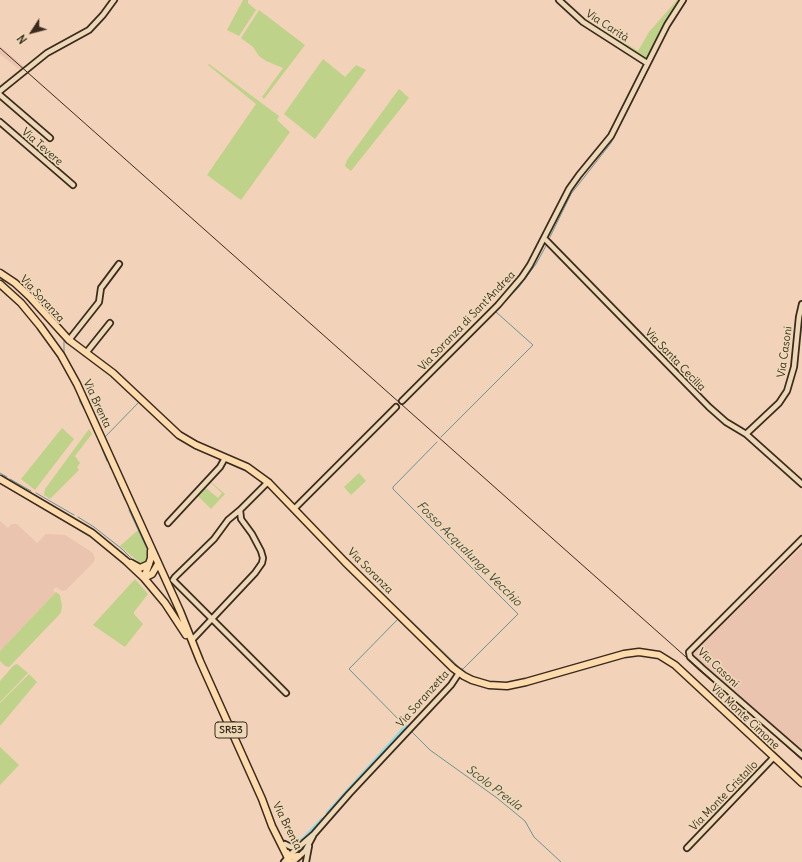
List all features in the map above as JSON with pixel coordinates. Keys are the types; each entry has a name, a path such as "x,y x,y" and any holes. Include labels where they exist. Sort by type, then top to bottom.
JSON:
{"main road":[{"name":"Via Soranza","path":"0,273 15,283 29,296 69,340 113,373 179,435 196,445 253,471 268,482 345,562 459,673"},
{"name":"Via Brenta","path":"0,284 21,303 40,326 61,355 82,394 262,799 291,859"},
{"name":"SR53","path":"0,479 92,533 126,560 144,578 175,617 200,661"},
{"name":"Via Brenta","path":"144,578 151,558 150,548"},
{"path":"126,560 140,568 149,564"},
{"path":"144,578 152,574 158,564"},
{"name":"Via Soranzetta","path":"459,673 480,683 499,686 520,684 624,654 639,652 659,655 675,665"},
{"name":"Via Monte Cimone","path":"675,665 802,783"},
{"name":"Via Brenta","path":"262,799 272,826 291,859"}],"street":[{"path":"0,91 47,53 88,30 114,0"},
{"name":"Via Carità","path":"559,0 583,22 647,63"},
{"name":"Via Soranza di Sant'Andrea","path":"402,401 511,290 528,268 569,189 611,136 667,25 683,0"},
{"name":"Via Tevere","path":"0,95 50,138"},
{"name":"Via Tevere","path":"0,122 73,185"},
{"name":"Via Santa Cecilia","path":"544,238 709,407 726,422 746,434 802,484"},
{"name":"Via Soranza","path":"69,340 98,302 101,288 119,264"},
{"name":"Via Casoni","path":"746,434 779,403 787,391 794,367 799,317 802,304"},
{"path":"86,353 110,323"},
{"path":"294,509 396,407"},
{"path":"168,523 220,467 225,458"},
{"path":"268,482 228,520 214,539 174,577 173,580 286,693"},
{"path":"192,640 255,573 262,563 263,558 252,534 241,519 240,510"},
{"name":"Via Casoni","path":"802,539 689,652 690,657 702,668 802,755"},
{"name":"Via Soranzetta","path":"291,859 299,846 314,834 349,794 447,690 459,673"},
{"path":"230,727 233,725 240,727 242,726"},
{"name":"Via Monte Cristallo","path":"687,848 774,758"},
{"name":"Via Soranzetta","path":"291,859 304,852 314,834"},
{"path":"285,844 291,847 299,846"},
{"path":"306,862 309,845"}],"shaded area":[{"path":"0,46 25,68 21,71 0,54"},
{"path":"0,521 8,528 12,524 17,524 37,543 46,534 65,535 93,553 95,559 94,562 66,590 62,591 56,587 53,590 55,593 0,651"},
{"path":"802,547 802,751 692,654"}],"green space":[{"path":"243,0 248,0 248,3 256,10 239,36 227,30"},
{"path":"677,0 679,0 668,17 647,59 642,58 618,43 620,40 638,51 649,32"},
{"path":"259,10 305,45 264,99 262,97 283,68 266,61 259,56 253,47 241,38"},
{"path":"323,59 345,77 356,65 366,70 315,139 284,114"},
{"path":"209,64 279,116 277,120 290,132 241,200 207,175 256,104 208,65"},
{"path":"399,89 409,98 351,171 345,166 347,160"},
{"path":"62,428 74,439 35,490 21,479"},
{"path":"89,429 92,434 75,456 80,463 77,467 79,470 50,499 44,495 45,489"},
{"path":"359,473 366,481 351,495 344,487"},
{"path":"211,482 225,494 211,509 197,495 207,484 208,485 206,488 218,498 222,493"},
{"path":"138,530 148,555 145,561 140,563 120,546"},
{"path":"135,579 148,594 134,612 143,624 125,647 93,625"},
{"path":"56,592 60,595 62,606 61,612 9,667 5,666 0,661 0,651"},
{"path":"17,664 28,673 0,702 0,681 14,665"},
{"path":"29,674 37,682 0,726 0,703"},
{"path":"0,747 19,765 0,785"}],"waterway":[{"name":"Fosso Acqualunga Vecchio","path":"681,7 686,0"},
{"name":"Fosso Acqualunga Vecchio","path":"550,237 571,194 611,143 667,30"},
{"name":"Fosso Acqualunga Vecchio","path":"458,350 519,287 536,264 547,244"},
{"path":"0,289 9,296"},
{"path":"22,294 36,309"},
{"path":"11,298 18,305"},
{"path":"24,312 35,324"},
{"name":"Fosso Acqualunga Vecchio","path":"441,437 533,345 496,312"},
{"path":"43,315 66,342 106,371"},
{"path":"64,341 64,354 77,376"},
{"path":"53,350 62,364"},
{"path":"64,368 71,380"},
{"path":"80,382 118,468"},
{"path":"73,384 76,388"},
{"path":"78,393 80,402 87,414"},
{"path":"130,393 161,423"},
{"path":"105,437 139,402"},
{"path":"88,417 101,445"},
{"path":"165,426 179,439 193,447"},
{"name":"Fosso Acqualunga Vecchio","path":"403,613 461,669 463,669 518,614 393,489 393,487 437,442"},
{"path":"196,448 215,457"},
{"path":"102,449 107,461"},
{"path":"227,463 252,474"},
{"path":"120,472 123,478"},
{"path":"0,473 7,477"},
{"path":"115,477 125,500"},
{"path":"10,479 31,491"},
{"path":"36,493 74,515"},
{"path":"129,510 148,551"},
{"path":"78,517 94,527 122,549 134,561"},
{"path":"187,562 202,547"},
{"name":"Fosso Acqualunga Vecchio","path":"399,618 349,669 406,727"},
{"path":"328,813 406,727"},
{"name":"Scolo Preula","path":"412,732 430,750 497,798 525,821 534,837 561,862"},
{"path":"291,843 303,840 322,820"}],"railway":[{"path":"0,48 802,760"}]}
